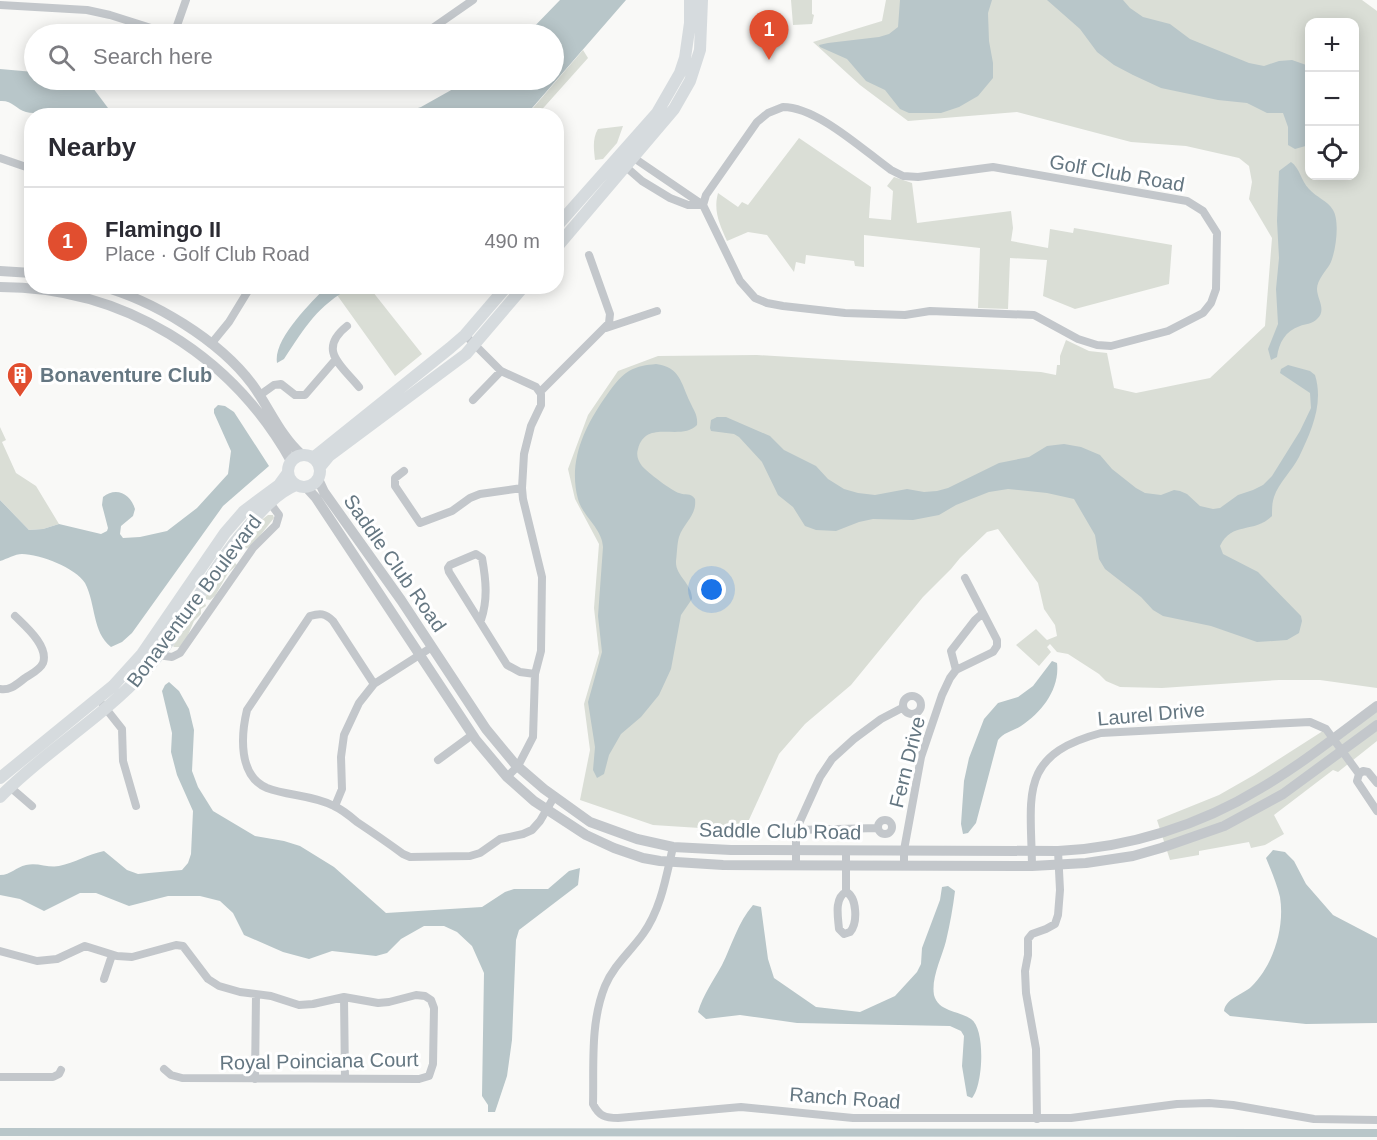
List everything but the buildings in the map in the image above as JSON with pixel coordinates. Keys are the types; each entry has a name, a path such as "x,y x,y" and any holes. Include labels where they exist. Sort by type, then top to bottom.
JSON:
{"main road":[{"path":"564,218 657,113 680,73 689,39 690,0"},
{"path":"564,239 674,109 690,81 700,50 702,0"},
{"path":"313,465 465,335 500,294"},
{"path":"313,465 329,456 474,346 517,294"},
{"name":"Bonaventure Boulevard","path":"0,777 113,686 142,654 225,533 244,512 279,485 289,467 313,465 314,483 284,491 235,541 158,655 126,691 0,797"},
{"path":"289,467 301,486"}],"street":[{"path":"176,24 186,0"},
{"path":"438,24 472,0"},
{"path":"0,5 87,10 139,24"},
{"name":"Golf Club Road","path":"783,107 792,107 818,117 891,170 903,176 918,177 993,167 1187,201 1203,211 1217,233 1216,288 1211,303 1203,313 1168,331 1110,346 1097,345 1078,339 1034,315 930,311 915,315 898,315 845,313 783,306 755,298 746,290 738,279 703,205 706,195 758,122 768,113 783,107"},
{"path":"620,153 630,162 703,205"},
{"path":"0,158 24,166"},
{"path":"630,162 642,181 670,198 688,205 703,205"},
{"path":"670,198 676,188"},
{"path":"540,392 609,322 610,315 589,255"},
{"path":"0,271 24,272"},
{"path":"0,287 24,289"},
{"path":"63,294 98,301 130,313 165,330 204,357 227,377 255,408 289,467"},
{"name":"Saddle Club Road","path":"120,294 146,304 187,327 220,351 249,381 291,445 313,465 324,492 486,729 518,766 554,797 590,822 637,839 673,848 1058,850 1098,847 1161,833 1261,788 1377,706"},
{"path":"204,357 211,344 230,322 246,294"},
{"path":"605,328 657,311"},
{"path":"347,326 334,339 332,349 336,359 359,387"},
{"path":"465,335 501,371 535,386 540,392 541,405 531,426 524,453 522,488 540,568 543,592 542,651 535,674 533,737 518,766 507,777"},
{"path":"260,395 274,385 281,384 297,396 305,395 336,359"},
{"path":"473,400 501,371"},
{"path":"404,471 395,478 395,486 420,524 452,512 470,498 480,494 522,488"},
{"name":"Saddle Club Road","path":"301,486 316,498 472,735 507,777 547,810 586,836 643,858 723,865 1032,866 1133,856 1224,826 1283,794 1377,725"},
{"path":"158,655 172,657 180,653 253,548 276,525 279,515 270,503"},
{"path":"481,620 486,599 486,582 482,558 476,554 448,568 507,665 520,672 535,674"},
{"path":"956,670 993,652 997,646 997,640 964,578"},
{"path":"374,684 333,621 327,615 319,613 310,615 247,710 243,727 243,753 257,783 335,806 410,857 470,856 480,853 500,839 532,830 554,797"},
{"name":"Fern Drive","path":"904,866 904,850 921,757 942,695 956,670 951,651 983,613"},
{"path":"0,689 10,688 38,669 43,662 44,654 39,643 15,615"},
{"path":"335,806 342,789 341,757 344,735 359,703 374,684 432,647"},
{"path":"97,699 122,729 123,761 136,806"},
{"path":"796,865 796,830 820,777 832,759 872,726 902,708"},
{"name":"Laurel Drive","path":"1032,866 1031,792 1036,775 1054,755 1077,739 1101,733 1132,730 1301,721 1318,724 1326,729 1333,738"},
{"path":"438,760 472,735"},
{"path":"1333,738 1359,774"},
{"path":"1377,783 1368,772 1363,771 1359,774 1357,781 1377,811"},
{"path":"0,777 32,806"},
{"path":"796,830 878,828"},
{"name":"Ranch Road","path":"673,848 666,884 653,916 644,934 615,968 600,1000 594,1038 593,1104 598,1114 606,1118 741,1107 853,1118 1037,1119 1071,1118 1177,1104 1209,1103 1314,1119 1377,1120"},
{"path":"846,850 846,892"},
{"path":"1037,1119 1036,1049 1026,993 1025,971 1028,939 1032,934 1046,930 1055,924 1058,915 1060,890 1058,850"},
{"path":"0,951 36,961 57,959 85,946 132,957 176,945 183,946 208,979 219,986 256,995 271,996 299,1005 345,997 345,1078"},
{"path":"104,979 112,954"},
{"path":"255,1078 256,995"},
{"name":"Royal Poinciana Court","path":"164,1069 171,1075 182,1078 419,1079 429,1076 434,1064 434,1008 431,1000 425,996 416,995 378,1003 345,997"},
{"path":"0,1077 53,1077 61,1070"}],"shaded area":[{"path":"560,0 626,0 564,71 564,24 537,24"},
{"path":"791,0 812,0 812,14 814,15 812,24 793,25"},
{"path":"886,0 1362,0 1377,11 1377,688 1320,680 1279,680 1162,688 1120,687 1106,681 1068,654 1057,652 1050,644 1047,647 1051,652 1039,666 1016,645 1036,629 1047,640 1057,636 1055,625 1044,609 1038,583 998,529 987,532 960,558 923,597 851,685 805,724 779,754 748,822 731,830 653,825 580,800 590,750 584,704 599,653 594,608 599,544 575,499 568,469 588,415 618,371 658,356 757,355 1041,372 1056,375 1066,340 1089,351 1107,353 1114,388 1136,393 1210,378 1265,326 1272,238 1249,199 1252,182 1249,166 1239,158 1186,146 1131,142 1017,112 908,121 860,85 813,42 882,21"},
{"path":"900,0 992,0 988,13 993,78 978,96 959,107 941,113 909,113 900,109 885,90 866,81 847,59 820,47 819,45 828,43 889,34 898,27"},
{"path":"1047,0 1123,0 1143,17 1170,24 1190,39 1249,63 1264,66 1292,60 1305,65 1305,146 1295,149 1288,145 1288,127 1283,113 1267,113 1247,103 1218,100 1161,88 1114,65 1097,52 1080,29"},
{"path":"583,50 588,58 564,85 564,72"},
{"path":"0,69 24,71 24,90 94,90 108,108 24,108 24,111 8,102 0,101"},
{"path":"451,90 548,90 532,108 418,108"},
{"path":"548,90 559,90 543,108 533,108"},
{"path":"623,126 617,143 603,159 595,160 594,141 598,129"},
{"path":"799,138 871,187 869,218 891,220 893,191 887,186 894,177 912,183 917,223 1011,211 1013,228 1011,241 1048,248 1050,229 1073,233 1074,228 1172,245 1169,284 1075,309 1043,296 1047,260 1010,258 1008,309 978,308 980,248 864,235 864,267 855,266 854,261 806,255 805,264 796,262 794,272 767,235 748,232 727,241 716,206 718,193 738,207 742,202 748,205"},
{"path":"1291,162 1309,189 1333,210 1336,237 1332,259 1317,286 1320,316 1313,322 1295,328 1287,334 1281,342 1277,357 1271,360 1268,349 1278,324 1276,289 1279,258 1277,221 1279,171"},
{"path":"320,294 340,294 321,309 284,359 277,363 281,343 303,312"},
{"path":"375,294 422,354 395,376 337,295"},
{"path":"656,364 670,369 679,377 697,418 697,425 682,432 656,432 648,435 642,440 637,456 642,466 660,481 676,492 690,495 695,499 692,515 679,537 676,561 678,571 690,589 692,599 681,615 671,669 659,695 641,717 621,734 609,755 604,774 597,778 593,770 595,747 588,702 602,652 598,616 603,547 596,528 580,505 575,485 575,472 584,434 615,384 632,369"},
{"path":"1288,365 1310,371 1315,375 1318,397 1312,428 1299,457 1276,492 1272,516 1258,525 1231,533 1220,546 1223,554 1258,572 1301,616 1299,633 1287,640 1257,642 1211,626 1163,616 1153,610 1141,597 1105,569 1099,559 1095,535 1074,499 1047,493 1008,489 989,492 956,505 939,515 913,520 873,519 836,531 816,530 805,526 793,507 778,495 762,462 739,437 734,434 711,431 710,428 711,420 726,417 770,436 784,450 816,466 828,479 844,489 858,493 875,495 907,489 924,492 937,491 999,463 1029,457 1047,446 1064,444 1081,447 1100,455 1112,469 1145,493 1161,495 1174,490 1180,491 1200,506 1213,509 1220,508 1238,495 1263,485 1272,476 1300,431 1311,408 1310,393 1280,373 1281,369"},
{"path":"218,405 225,406 234,412 269,466 223,506 132,633 122,642 111,647 100,634 85,583 74,572 47,559 30,555 19,554 0,561 0,500 29,530 59,524 101,534 108,528 102,505 103,497 118,492 130,499 135,509 133,516 121,526 120,534 123,538 167,531 197,508 228,474 231,451 214,413"},
{"path":"0,427 6,440 2,442 16,473 36,486 59,524 29,530 0,500"},
{"path":"268,515 273,515 274,518 250,548 241,549 240,546 255,527 260,525 260,521"},
{"path":"229,560 237,565 228,573 215,596 210,600 205,599 210,584 219,569 225,568"},
{"path":"202,603 206,606 201,609 201,614 194,621 185,642 180,647 174,647 173,646"},
{"path":"1052,661 1057,663 1057,673 1056,682 1048,699 1029,720 998,740 976,823 968,833 963,834 961,824 964,781 969,758 984,719 998,703 1018,697 1033,686"},
{"path":"169,682 179,691 189,709 194,730 192,771 198,787 213,811 255,836 300,846 334,867 386,913 482,907 514,889 548,889 569,871 580,868 578,885 519,930 516,940 512,1040 507,1076 495,1112 488,1112 488,1105 482,1096 484,973 472,946 457,932 444,926 424,926 401,939 387,953 376,956 332,951 309,959 283,952 244,935 233,913 220,901 200,896 168,896 129,906 96,893 80,893 44,911 20,899 0,895 0,875 30,864 59,866 104,851 127,870 138,874 182,870 188,863 191,854 193,811 177,775 171,752 172,733 162,691"},
{"path":"1377,706 1377,741 1338,772 1333,770 1274,815 1284,834 1265,845 1251,848 1249,842 1199,851 1199,855 1170,860 1157,820 1219,795 1326,729 1332,738"},
{"path":"1273,850 1285,852 1294,861 1306,884 1333,915 1377,938 1377,1023 1306,1024 1230,1016 1224,1011 1231,1000 1251,987 1259,978 1276,946 1281,921 1280,897 1266,858"},
{"path":"948,886 955,891 946,941 933,988 936,1001 940,1005 966,1016 976,1025 981,1045 981,1058 979,1082 972,1098 967,1096 962,1066 964,1036 961,1031 950,1026 797,1023 740,1015 706,1019 698,1012 739,926 753,905 761,907 768,959 774,978 816,1007 860,1012 895,996 917,972 921,964 922,948 940,900 942,887"}],"waterway":[{"path":"0,1132 1377,1133"}],"place":[{"name":"Flamingo II","path":"769,60"},
{"name":"Bonaventure Club","path":"20,398"}]}
